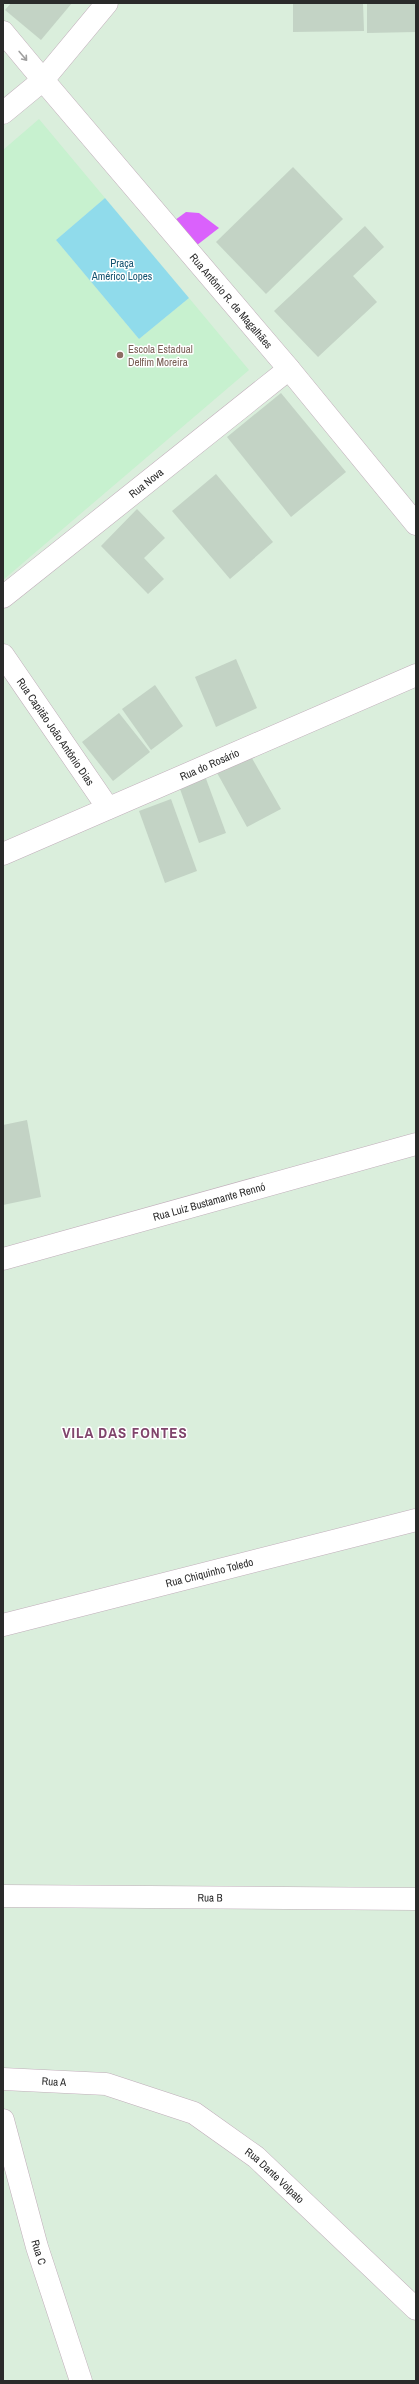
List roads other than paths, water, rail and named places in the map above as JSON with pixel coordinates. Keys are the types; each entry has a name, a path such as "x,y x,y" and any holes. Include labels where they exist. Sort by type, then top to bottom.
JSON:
{"street":[{"path":"3,113 43,80 107,3"},
{"name":"Rua Antônio R. de Magalhães","path":"3,32 289,369 416,524"},
{"name":"Rua Nova","path":"3,597 289,369"},
{"name":"Rua Capitão João Antônio Dias","path":"3,655 108,808"},
{"name":"Rua do Rosário","path":"3,854 416,675"},
{"name":"Rua Luiz Bustamante Rennó","path":"3,1259 416,1144"},
{"name":"Rua Chiquinho Toledo","path":"3,1625 416,1520"},
{"name":"Rua B","path":"3,1896 416,1899"},
{"name":"Rua A","path":"3,2079 106,2084"},
{"name":"Rua Dante Volpato","path":"106,2084 194,2113 256,2157 416,2309"},
{"name":"Rua C","path":"3,2120 37,2247 81,2381"}],"place":[{"name":"Escola Estadual Delfim Moreira","path":"120,355"}],"district":[{"name":"VILA DAS FONTES","path":"125,1432"}],"park label":[{"name":"Praça Américo Lopes","path":"122,269"}]}
